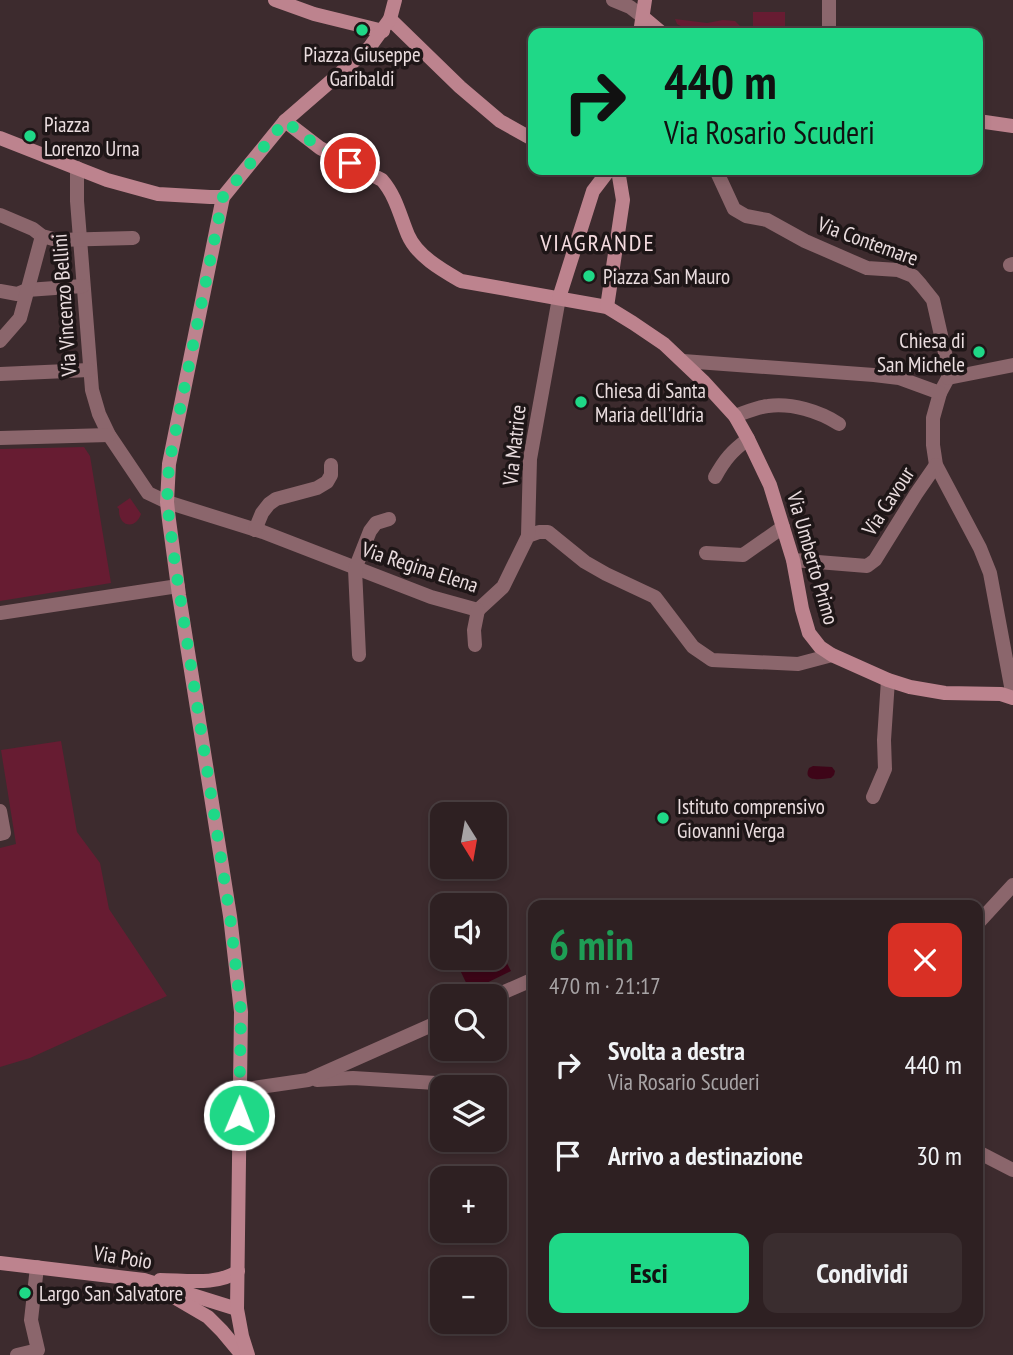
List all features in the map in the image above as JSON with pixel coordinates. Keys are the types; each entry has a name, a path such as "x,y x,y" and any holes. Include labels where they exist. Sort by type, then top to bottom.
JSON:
{"main road":[{"path":"275,0 330,18 386,25 499,121 528,137"},
{"path":"248,1355 237,1308 241,1012 231,930 178,586 167,502 169,464 223,197 285,121 369,48 386,25 395,0"},
{"path":"640,28 645,0"},
{"path":"643,17 656,28"},
{"path":"285,121 320,148 382,180 390,189 409,238 433,263 450,275 461,281 607,307 623,200 619,175"},
{"path":"983,122 1013,126"},
{"path":"0,138 107,180 158,194 223,197"},
{"path":"555,297 593,191 605,175"},
{"name":"Via Umberto Primo","path":"607,307 664,344 704,381 735,416 770,485 793,560 809,634 820,647 888,680 924,691 1000,694 1013,697"},
{"name":"Via Poio","path":"0,1263 144,1280 237,1308"},
{"path":"144,1280 218,1280 238,1271"},
{"path":"144,1280 208,1317 242,1355"}],"street":[{"path":"613,0 630,7 643,17"},
{"path":"830,28 833,0"},
{"name":"Via Vincenzo Bellini","path":"78,168 77,201 92,390 109,435 148,493 167,502"},
{"name":"Via Contemare","path":"718,175 734,209 746,216 767,220 805,241 867,268 898,270 913,276 933,300 948,366 947,377"},
{"path":"0,215 33,229 42,236 57,240 132,238"},
{"path":"0,341 20,318 42,236"},
{"path":"0,291 18,294 27,290 83,286"},
{"name":"Via Matrice","path":"528,536 530,459 549,359 555,297"},
{"path":"683,361 899,379 940,393"},
{"path":"1013,365 947,377 933,418 936,465 980,548 990,573 1013,697"},
{"path":"0,374 89,370"},
{"path":"735,416 758,408 781,406 806,409 839,424"},
{"path":"0,438 109,435"},
{"path":"715,477 725,459 748,439"},
{"path":"254,530 262,513 276,499 317,488 327,482 331,475 331,465"},
{"name":"Via Cavour","path":"793,560 867,566 875,560 936,465"},
{"name":"Via Regina Elena","path":"167,502 254,530 431,597 478,610 503,587 528,536"},
{"path":"359,655 355,569 370,531 376,523 389,519"},
{"path":"706,553 743,555 783,527"},
{"path":"528,536 539,532 548,533 585,562 654,597 693,647 712,660 798,664 832,655"},
{"path":"0,613 178,586"},
{"path":"475,645 474,630 478,610"},
{"path":"873,797 885,769 888,680"},
{"path":"0,811 2,834"},
{"path":"983,918 1013,885"},
{"path":"507,991 528,982"},
{"path":"308,1080 430,1026"},
{"path":"240,1090 308,1080 430,1083"},
{"path":"983,1155 1013,1170"},
{"path":"17,1355 41,1353 31,1320 37,1267"}],"shaded area":[{"path":"753,12 785,12 785,28 753,28"},
{"path":"675,19 707,23 723,20 735,21 740,28 684,28 677,24"},
{"path":"84,447 90,456 111,583 0,601 0,449"},
{"path":"130,498 141,514 135,523 127,524 121,519 117,507"},
{"path":"61,741 77,832 100,863 109,909 167,996 30,1058 0,1067 0,848 16,844 1,750"},
{"path":"813,766 832,767 834,775 831,778 811,778 808,773"},
{"path":"507,963 511,971 484,984 467,984 461,972 507,970"}],"place":[{"name":"Piazza Giuseppe Garibaldi","path":"362,30"},
{"name":"Piazza Lorenzo Urna","path":"30,136"},
{"name":"Piazza San Mauro","path":"589,276"},
{"name":"Chiesa di San Michele","path":"979,352"},
{"name":"Chiesa di Santa Maria dell'Idria","path":"581,402"},
{"name":"Istituto comprensivo Giovanni Verga","path":"663,818"},
{"name":"Largo San Salvatore","path":"25,1293"}],"district":[{"name":"VIAGRANDE","path":"598,242"}],"route":[{"path":"239,1115 241,1012 230,916 175,564 167,502 169,464 223,197 285,121 320,148 350,163"}]}
